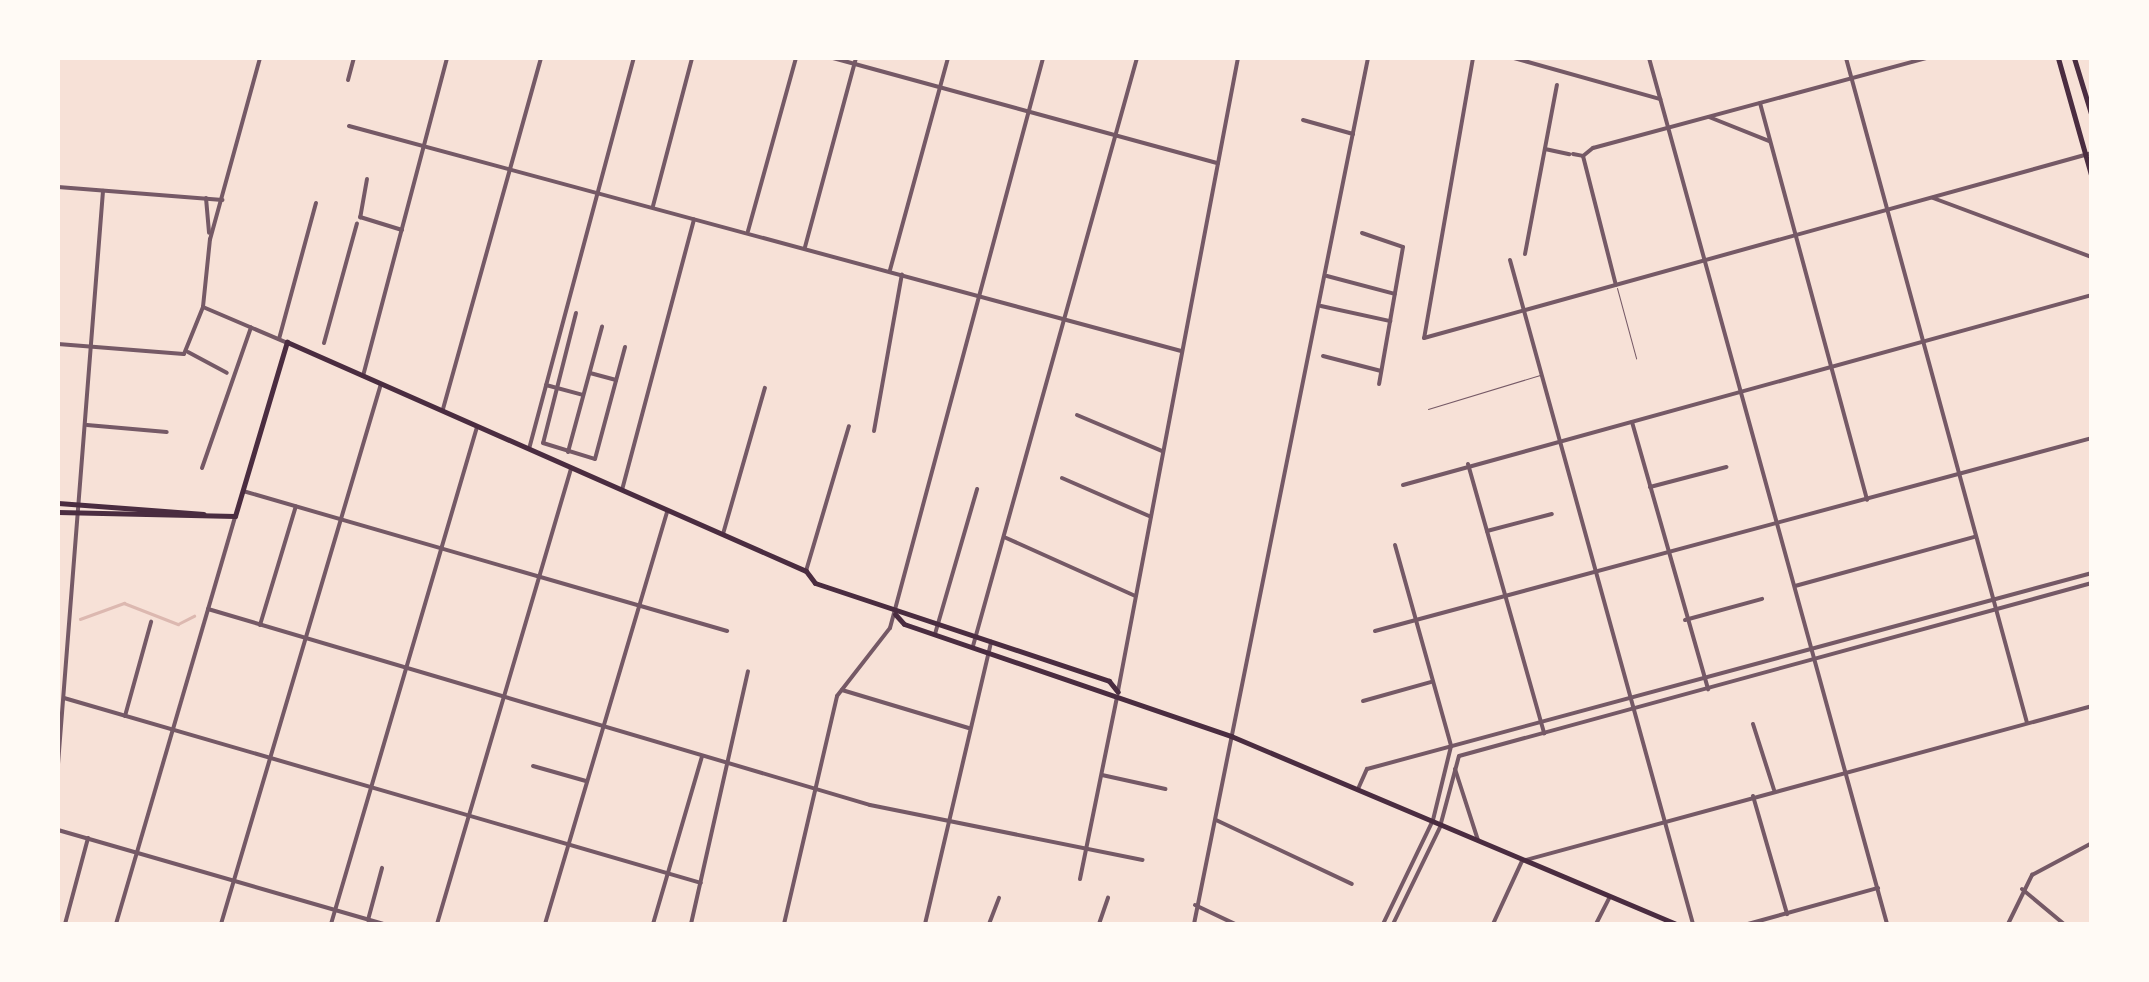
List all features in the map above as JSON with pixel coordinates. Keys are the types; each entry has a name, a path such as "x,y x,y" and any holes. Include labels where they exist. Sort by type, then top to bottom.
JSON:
{"main road":[{"path":"2058,58 2092,178"},
{"path":"2074,58 2092,118"},
{"path":"58,503 235,516 288,342 806,571 815,583 1108,681 1118,692"},
{"path":"58,512 161,512"},
{"path":"893,612 904,624 1118,692 1232,736 1675,924"}],"street":[{"path":"210,239 260,58"},
{"path":"348,80 354,58"},
{"path":"363,376 447,58"},
{"path":"442,412 541,58"},
{"path":"528,449 634,58"},
{"path":"653,206 692,58"},
{"path":"748,232 796,58"},
{"path":"832,58 856,61 1218,163"},
{"path":"890,271 948,58"},
{"path":"784,924 842,690 890,628 1043,58"},
{"path":"973,646 1138,58"},
{"path":"1080,879 1238,58"},
{"path":"1194,924 1322,306 1368,58"},
{"path":"1473,58 1421,335 1426,338 2088,154"},
{"path":"1514,58 1660,99"},
{"path":"1649,58 1887,924"},
{"path":"1846,58 2026,723"},
{"path":"1545,149 1583,156 1709,116 1926,58"},
{"path":"805,247 856,61"},
{"path":"1526,254 1558,85"},
{"path":"1760,103 1867,500"},
{"path":"1709,116 1769,141"},
{"path":"1303,120 1353,134"},
{"path":"349,126 1181,352"},
{"path":"1583,156 1616,285"},
{"path":"367,179 359,216 402,230"},
{"path":"58,187 222,200"},
{"path":"58,764 103,190"},
{"path":"188,352 204,307 210,239 206,198"},
{"path":"1934,198 2092,257"},
{"path":"279,339 316,203"},
{"path":"622,490 694,218"},
{"path":"320,357 356,223"},
{"path":"1362,233 1403,245 1379,384"},
{"path":"1510,260 1692,924"},
{"path":"874,431 902,274"},
{"path":"1326,276 1395,294"},
{"path":"1403,486 1468,464 2092,295"},
{"path":"1322,306 1390,322"},
{"path":"204,307 288,342"},
{"path":"576,312 542,442 595,459 625,347"},
{"path":"202,468 250,327"},
{"path":"568,452 602,327"},
{"path":"58,344 188,352 226,373"},
{"path":"1322,356 1381,371"},
{"path":"590,373 616,380"},
{"path":"221,924 381,384"},
{"path":"546,384 584,395"},
{"path":"723,534 765,388"},
{"path":"1076,415 1162,451"},
{"path":"1632,422 1685,620 1708,690"},
{"path":"86,425 167,432"},
{"path":"806,571 849,426"},
{"path":"331,924 476,427"},
{"path":"1375,632 2092,438"},
{"path":"1468,464 1544,733"},
{"path":"1650,487 1726,467"},
{"path":"438,924 571,469"},
{"path":"1062,478 1149,516"},
{"path":"935,634 977,489"},
{"path":"243,492 727,631"},
{"path":"260,626 296,506"},
{"path":"545,924 668,510"},
{"path":"1487,532 1552,514"},
{"path":"116,924 235,516"},
{"path":"1004,537 1136,596"},
{"path":"1795,586 1975,537"},
{"path":"1383,924 1433,820 1451,746 1396,545"},
{"path":"1358,789 1367,769 2092,573"},
{"path":"1393,924 1442,824 1459,756 2092,582"},
{"path":"1685,620 1762,599"},
{"path":"208,609 815,790 1142,860"},
{"path":"125,716 151,622"},
{"path":"924,924 991,641"},
{"path":"58,669 66,669"},
{"path":"691,924 748,671"},
{"path":"1363,701 1433,682"},
{"path":"842,690 969,728"},
{"path":"64,698 701,883"},
{"path":"1493,924 1522,861 2092,706"},
{"path":"1753,724 1774,790"},
{"path":"654,924 703,755"},
{"path":"533,766 587,781"},
{"path":"1454,769 1464,785 1478,840"},
{"path":"1102,775 1165,788"},
{"path":"1753,796 1786,914"},
{"path":"1214,819 1352,884"},
{"path":"58,830 383,924"},
{"path":"65,924 88,838"},
{"path":"2008,924 2022,889 2050,861 2092,843"},
{"path":"368,920 382,868"},
{"path":"1409,871 1417,875"},
{"path":"1748,924 1878,888"},
{"path":"2022,889 2064,924"},
{"path":"989,924 999,898"},
{"path":"1099,924 1108,898"},
{"path":"1596,924 1609,898"},
{"path":"1196,906 1234,924"},
{"path":"1390,908 1399,912"}],"lane":[{"path":"1616,285 1636,358"},
{"path":"1428,409 1543,374"}],"waterway":[{"path":"80,619 124,603 178,624 194,616"}]}
